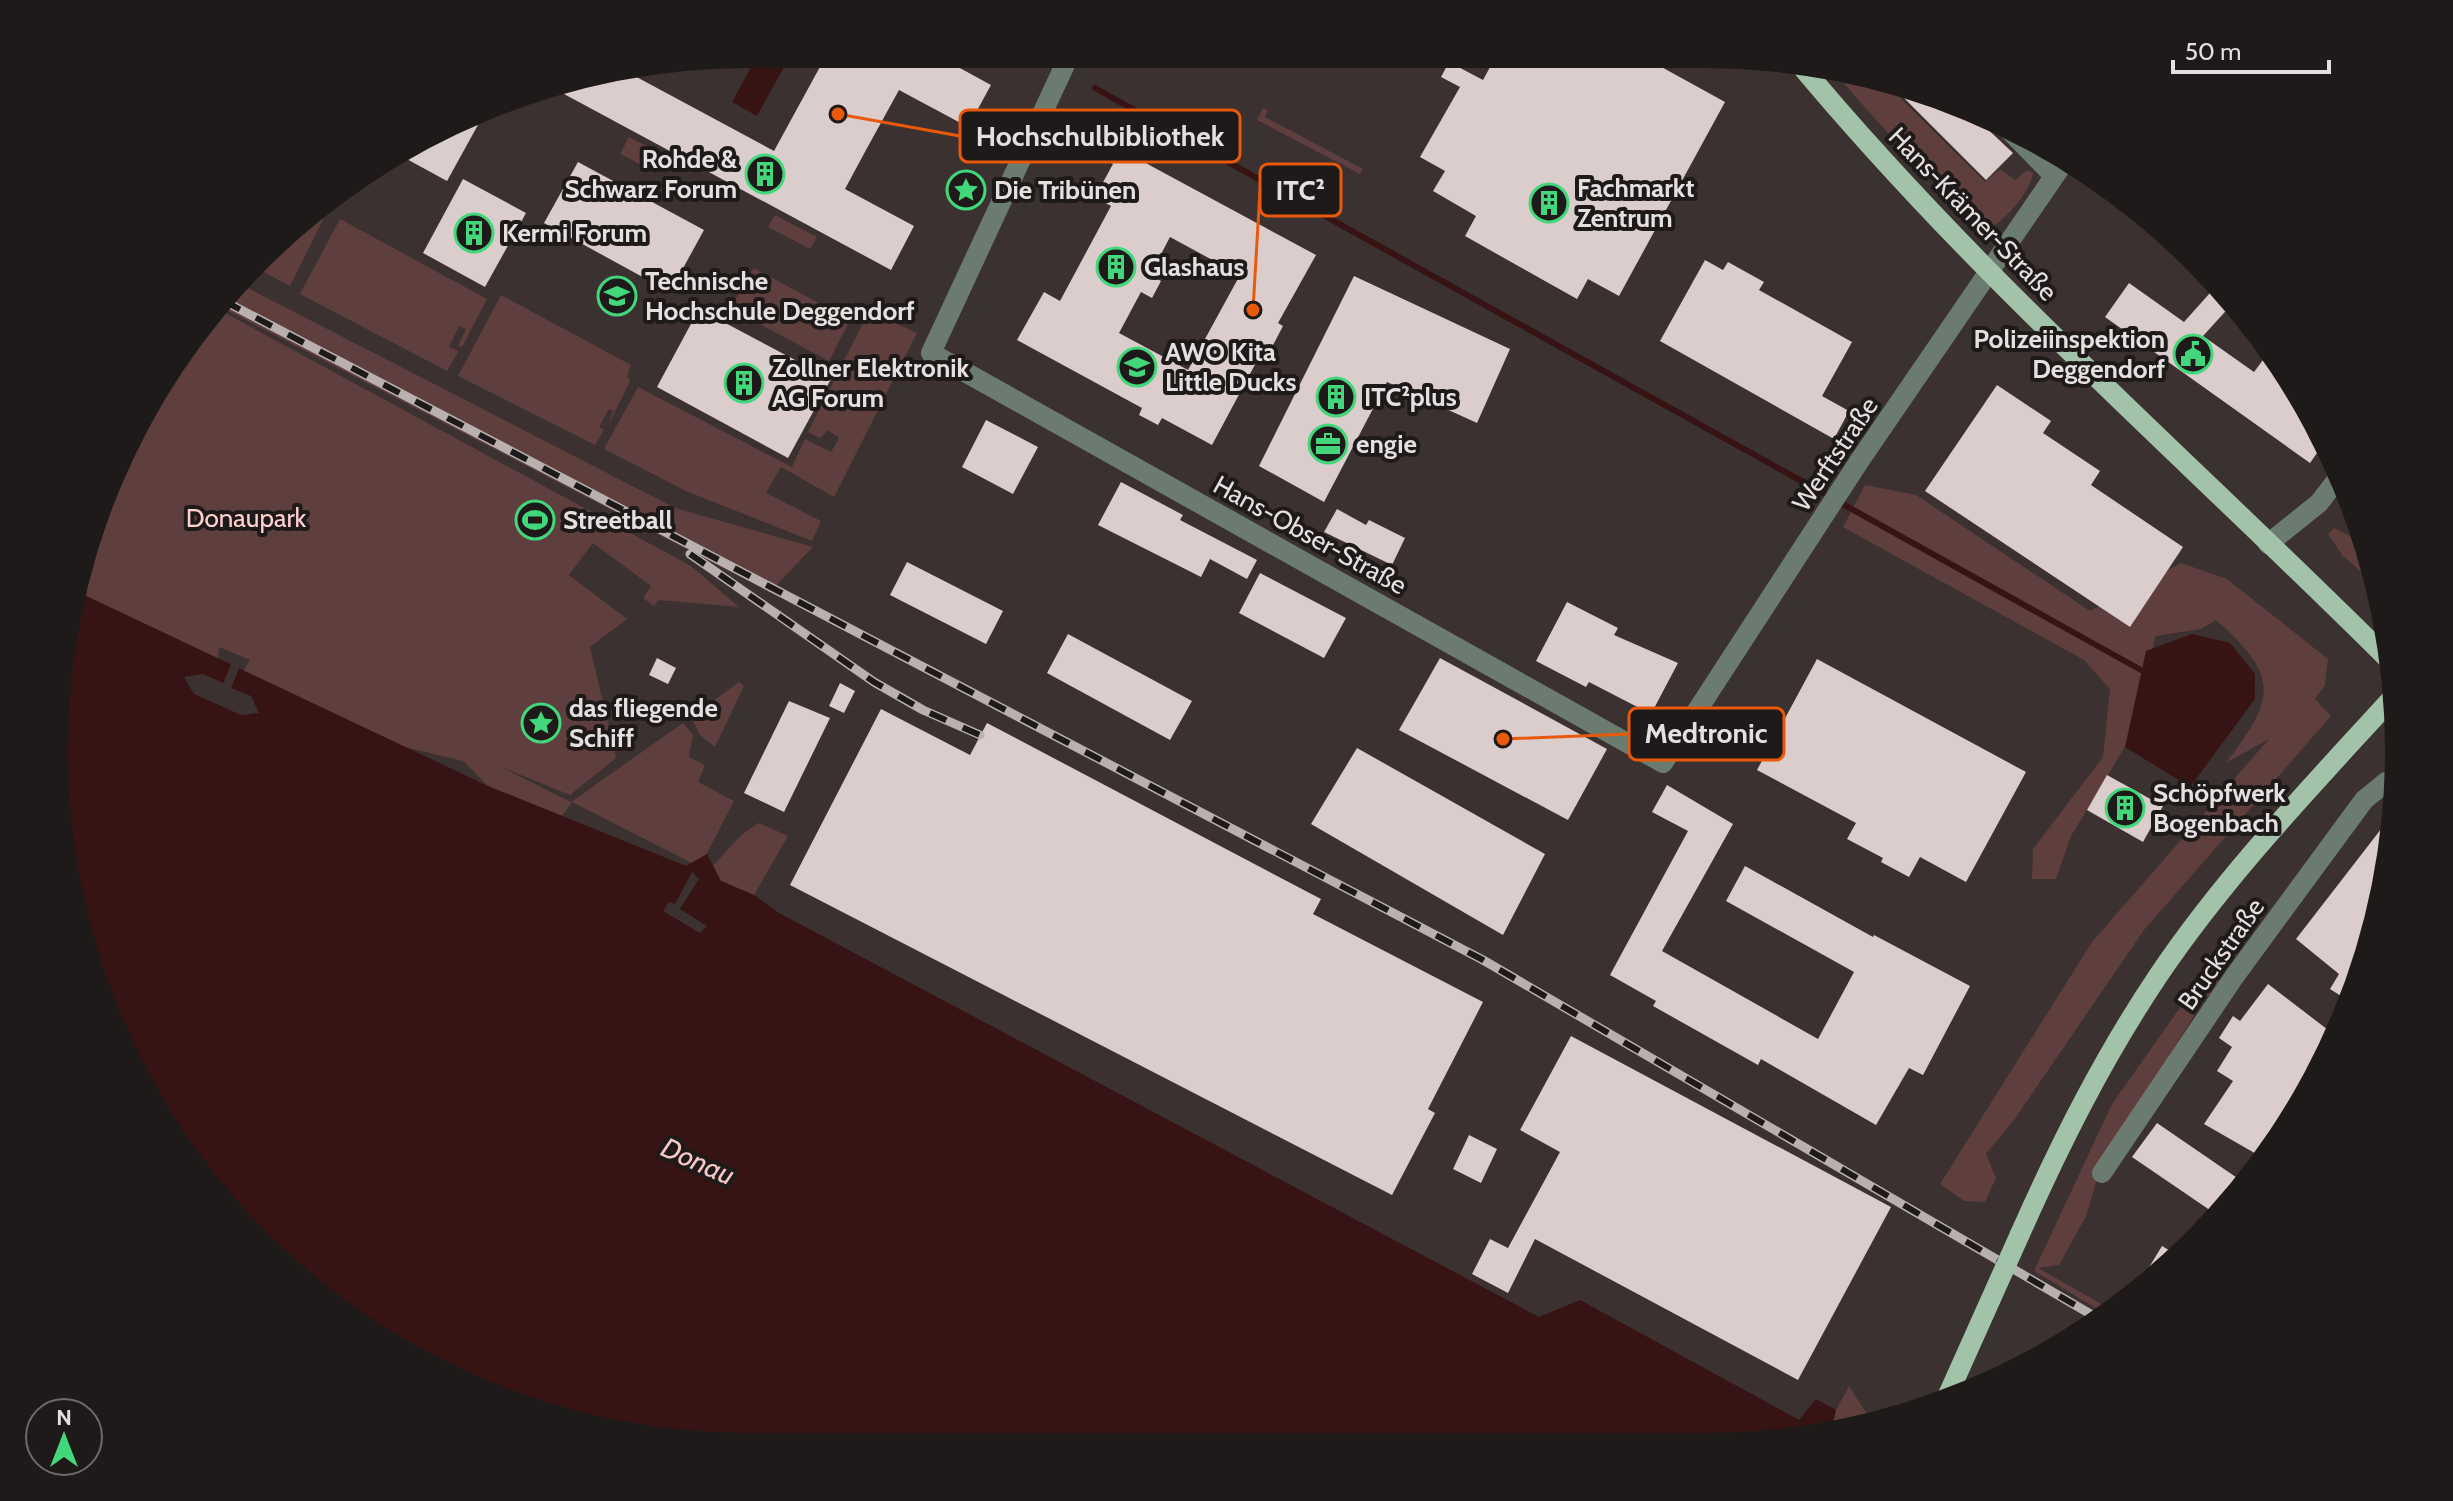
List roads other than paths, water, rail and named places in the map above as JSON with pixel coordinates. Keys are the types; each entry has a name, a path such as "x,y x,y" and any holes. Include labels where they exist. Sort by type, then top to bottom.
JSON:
{"main road":[{"name":"Hans-Krämer-Straße","path":"1811,77 1932,215 1991,270 2123,405 2377,649"},
{"path":"1952,1386 2078,1106 2158,975 2268,834 2384,707"}],"street":[{"name":"Hans-Obser-Straße","path":"1063,68 931,353 1663,763"},
{"name":"Werftstraße","path":"1663,763 1848,479 2059,169"},
{"path":"2268,544 2319,503 2332,486"},
{"name":"Bruckstraße","path":"2102,1173 2234,977 2364,800 2384,783"}],"water":[{"path":"750,68 783,68 757,116 732,102"},
{"name":"Donau","path":"86,596 488,786 686,866 707,854 721,881 754,895 779,913 1539,1317 1580,1300 1799,1420 1816,1399 1836,1410 1834,1420 1747,1432 1702,1433 706,1432 617,1420 574,1410 531,1397 449,1363 371,1318 300,1264 268,1233 237,1201 183,1130 138,1052 104,970 91,927 74,840 69,795 69,706"},
{"path":"2192,634 2230,643 2255,674 2255,699 2190,787 2125,747 2146,651"}],"waterway":[{"path":"1095,88 2141,670"}],"railway":[{"path":"233,306 1483,960 2089,1313"},
{"path":"690,554 874,682 923,710 980,735"}],"place":[{"name":"Hochschulbibliothek","path":"838,114"},
{"name":"Rohde & Schwarz Forum","path":"765,174"},
{"name":"Die Tribünen","path":"966,190"},
{"name":"Fachmarkt Zentrum","path":"1549,203"},
{"name":"Kermi Forum","path":"474,233"},
{"name":"Glashaus","path":"1116,267"},
{"name":"Technische Hochschule Deggendorf","path":"617,296"},
{"name":"ITC²","path":"1253,310"},
{"name":"Polizeiinspektion Deggendorf","path":"2193,354"},
{"name":"AWO Kita Little Ducks","path":"1137,367"},
{"name":"Zollner Elektronik AG Forum","path":"744,383"},
{"name":"ITC²plus","path":"1336,397"},
{"name":"engie","path":"1328,444"},
{"name":"Streetball","path":"535,520"},
{"name":"das fliegende Schiff","path":"541,723"},
{"name":"Medtronic","path":"1503,739"},
{"name":"Schöpfwerk Bogenbach","path":"2125,808"}],"park label":[{"name":"Donaupark","path":"246,518"}]}
